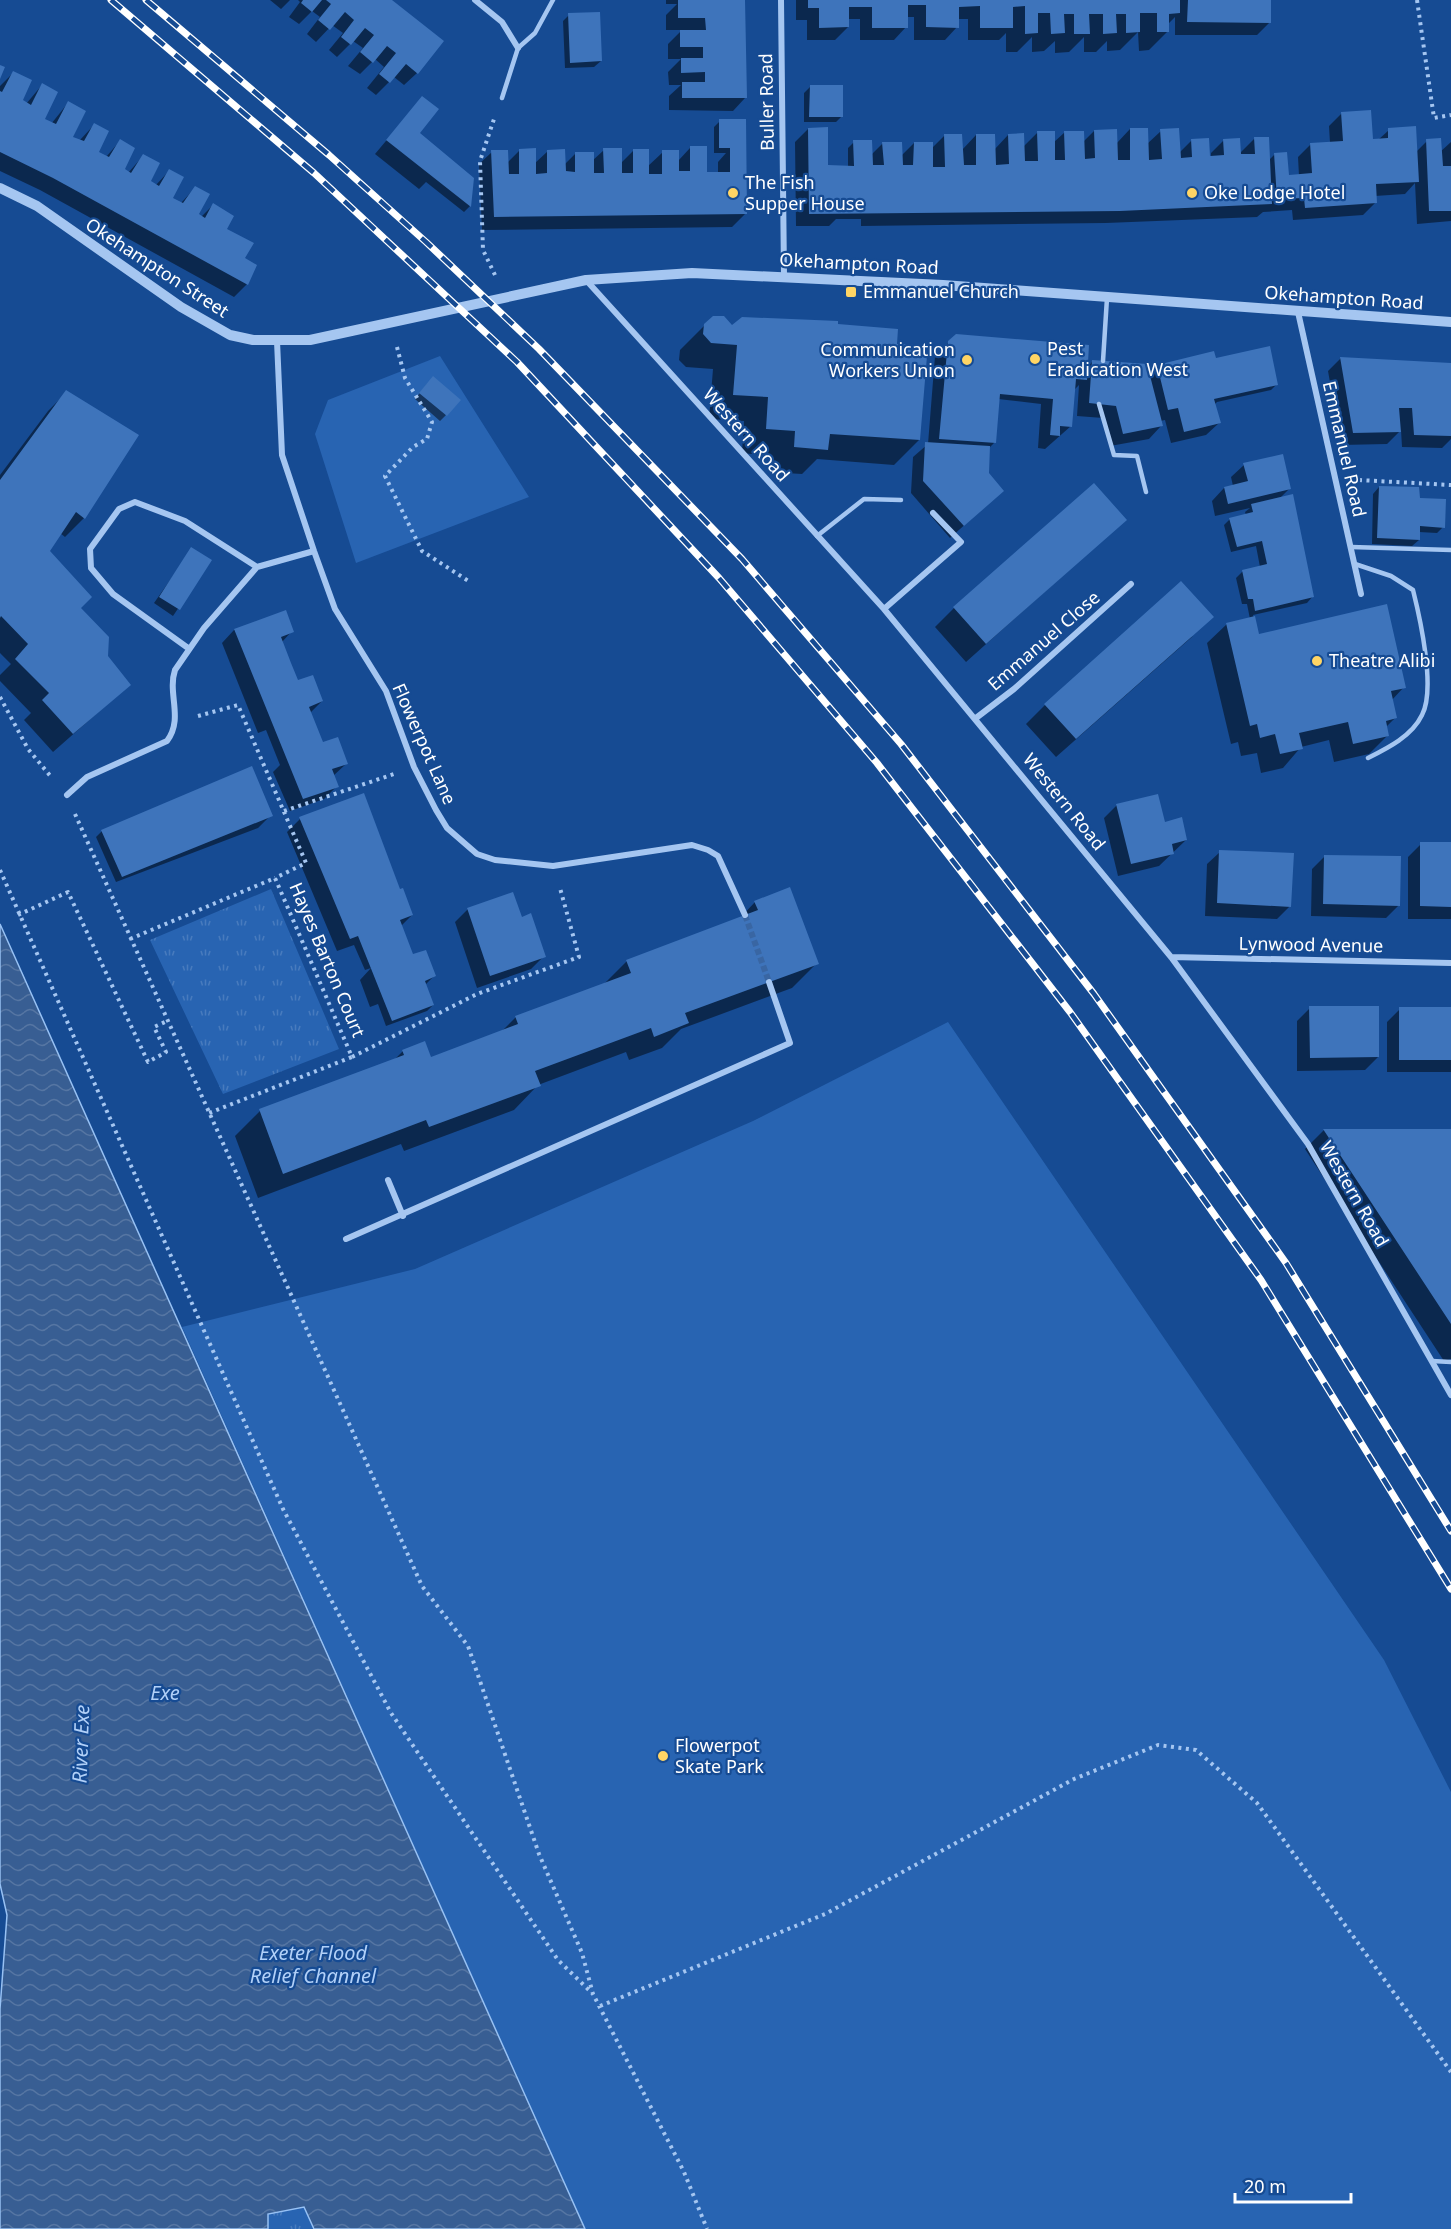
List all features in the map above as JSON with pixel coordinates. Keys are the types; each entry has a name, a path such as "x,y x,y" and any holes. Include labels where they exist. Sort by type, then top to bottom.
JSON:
{"street":[{"path":"475,0 502,22 518,48"},
{"name":"Buller Road","path":"781,0 784,276"},
{"name":"Okehampton Street","path":"0,188 37,206 181,307 230,335 278,341 310,340 412,319"},
{"name":"Okehampton Road","path":"412,319 586,280 692,273 784,276 1451,322"},
{"name":"Western Road","path":"586,280 884,609 1171,957 1308,1144 1451,1395"},
{"name":"Emmanuel Road","path":"1298,312 1361,594"},
{"name":"Flowerpot Lane","path":"278,341 282,455 314,551 335,609 386,691 414,767 447,828 477,854 495,861 553,866 692,845 718,856 745,915"},
{"path":"188,648 113,594 91,568 90,549 119,509 135,502 185,521 257,567"},
{"path":"884,609 961,542 933,513"},
{"path":"67,795 87,777 167,741 176,722 172,678 188,648 257,567 314,551"},
{"name":"Emmanuel Close","path":"976,718 1014,689 1131,584"},
{"name":"Lynwood Avenue","path":"1171,957 1451,963"},
{"path":"346,1239 403,1216 790,1043 769,982"},
{"path":"388,1180 403,1216"}],"lane":[{"path":"502,98 518,48 535,33 553,0"},
{"path":"1103,361 1107,298"},
{"path":"1099,404 1114,455 1137,456 1146,492"},
{"path":"817,536 864,499 901,500"},
{"path":"1351,547 1451,550"},
{"path":"1355,564 1391,576 1413,590 1424,632 1427,690 1423,715 1395,745 1368,758"},
{"path":"1432,1361 1451,1362"}],"path":[{"path":"1418,0 1434,118 1451,115"},
{"path":"502,98 480,161 483,250 506,297"},
{"path":"391,324 405,378 432,422 427,439 413,447 385,476 422,551 470,582"},
{"path":"1336,479 1451,485"},
{"path":"0,697 28,749 67,795 422,1586 468,1646 539,1854 582,1953 594,1994 684,2172 707,2229"},
{"path":"176,722 238,705 306,863 275,878"},
{"path":"284,810 371,781"},
{"path":"352,1057 477,994 579,957 553,866"},
{"path":"0,870 283,1509 392,1713 558,1960 594,1994"},
{"name":"Hayes Barton Court","path":"130,939 275,878 352,1057 209,1113"},
{"path":"18,915 68,892 148,1062 166,1052 154,1027 167,1020"},
{"path":"600,2006 825,1914 1074,1779 1158,1745 1196,1750 1257,1803 1451,2072"}],"green space":[{"path":"440,356 529,497 356,563 315,434 328,400"},
{"path":"271,889 339,1049 223,1094 150,940"},
{"path":"948,1022 1384,1660 1451,1792 1451,2229 585,2229 182,1327 415,1269 753,1121"},
{"path":"304,2207 314,2229 268,2229 268,2214"}],"water":[{"path":"0,924 585,2229 314,2229 304,2207 268,2214 268,2229 0,2229 0,2009 7,1915 0,1884"}],"building":[{"path":"303,0 322,0 312,12 301,3"},
{"path":"326,0 392,0 444,41 418,74 406,64 390,83 379,74 396,53 387,46 373,63 360,52 374,35 365,28 351,45 341,37 354,20 345,12 330,30 318,20 331,4"},
{"path":"678,0 745,0 747,98 682,98 682,82 705,82 705,72 681,73 681,58 703,58 703,47 680,47 680,30 706,30 705,18 678,18"},
{"path":"808,0 1180,0 1180,13 1169,14 1169,32 1157,32 1157,13 1140,13 1140,32 1126,33 1126,14 1116,14 1117,33 1103,34 1103,14 1089,14 1090,34 1074,34 1074,14 1064,14 1065,33 1051,34 1050,13 1038,13 1038,33 1025,34 1025,6 1013,7 1013,28 980,28 980,6 959,7 959,28 926,27 926,5 908,5 908,28 872,28 872,7 849,7 849,27 819,28 819,8 808,8"},
{"path":"1188,0 1271,0 1271,23 1187,22"},
{"path":"600,12 602,61 570,63 568,13"},
{"path":"0,65 5,67 0,79"},
{"path":"13,71 32,80 23,100 31,105 42,83 58,92 45,119 56,124 68,101 86,111 73,137 84,141 94,123 109,131 99,152 109,157 120,139 135,148 125,169 131,173 143,154 160,163 151,181 159,186 169,169 184,177 173,198 183,203 195,186 210,194 199,214 205,218 213,203 234,216 227,229 254,243 245,258 257,265 248,285 53,178 0,152 0,91 2,92"},
{"path":"810,85 843,85 843,117 809,117"},
{"path":"422,96 439,109 420,133 474,178 471,207 386,140"},
{"path":"1371,110 1373,139 1388,138 1388,128 1416,126 1419,182 1376,184 1377,203 1305,208 1304,198 1277,199 1274,153 1287,152 1289,175 1312,173 1310,143 1343,141 1341,112"},
{"path":"719,119 746,119 747,214 494,217 491,150 508,150 509,174 519,174 519,149 536,148 536,174 547,173 547,150 565,149 566,171 575,172 575,152 594,152 594,173 604,173 603,148 622,148 622,173 633,173 633,149 649,149 649,174 662,174 662,150 679,150 679,171 690,171 690,146 707,146 707,172 730,172 730,148 719,148"},
{"path":"828,127 828,165 854,166 853,140 872,140 873,165 884,165 882,142 902,142 903,165 913,165 914,142 933,142 933,167 945,167 944,134 962,134 964,165 976,165 976,134 995,134 996,165 1009,164 1008,134 1024,133 1025,161 1038,161 1037,131 1055,131 1055,160 1065,160 1064,131 1084,131 1085,159 1095,158 1094,130 1117,129 1118,160 1130,160 1130,128 1148,128 1149,160 1162,159 1160,129 1179,128 1181,158 1192,157 1191,139 1209,138 1210,156 1224,155 1223,139 1240,138 1241,154 1255,154 1254,137 1269,137 1272,204 1120,211 809,214 808,128"},
{"path":"1441,138 1443,166 1451,166 1451,211 1429,211 1426,139"},
{"path":"713,316 724,316 732,325 742,317 838,321 838,324 898,329 897,344 915,345 914,350 923,351 922,356 927,356 920,440 830,434 828,450 794,447 795,431 766,429 768,397 733,395 737,345 711,343 703,334 704,324"},
{"path":"956,334 1089,345 1087,380 1076,379 1072,427 1060,426 1060,436 1050,435 1053,399 1000,394 996,443 939,439 948,341"},
{"path":"1270,346 1278,385 1214,399 1221,423 1184,432 1178,408 1168,410 1157,365 1214,351 1216,358"},
{"path":"1340,357 1451,363 1451,436 1414,435 1412,408 1399,408 1401,432 1353,433"},
{"path":"1092,360 1147,364 1163,426 1123,434 1116,406 1089,403"},
{"path":"433,376 461,400 447,416 419,393"},
{"path":"66,390 139,435 85,519 76,512 50,551 92,597 81,608 109,637 108,656 131,685 73,734 42,700 49,693 15,659 28,644 1,616 0,618 0,480"},
{"path":"925,442 990,446 989,473 1004,491 964,526 923,481"},
{"path":"1283,454 1291,489 1228,504 1224,487 1248,481 1243,463"},
{"path":"1094,483 1127,520 986,644 953,607"},
{"path":"1379,486 1419,487 1420,498 1446,499 1445,528 1420,526 1420,540 1377,538"},
{"path":"1293,494 1314,597 1255,611 1253,599 1248,599 1242,570 1267,564 1262,541 1237,547 1229,518 1253,512 1251,504"},
{"path":"191,547 212,560 180,610 159,597"},
{"path":"1181,581 1214,617 1076,739 1044,704"},
{"name":"Theatre Alibi","path":"1387,604 1406,688 1391,691 1397,718 1386,721 1389,736 1353,744 1348,722 1299,733 1303,749 1280,754 1275,734 1260,738 1257,724 1250,726 1226,623 1255,616 1259,634"},
{"path":"286,610 294,632 281,637 291,663 298,680 313,675 323,701 309,707 323,742 338,737 348,764 332,769 339,787 303,799 234,629"},
{"path":"252,766 273,816 122,877 101,830"},
{"path":"364,793 400,889 403,888 413,915 400,920 413,954 426,950 436,976 425,981 434,1005 392,1021 358,936 350,939 299,817"},
{"path":"1158,794 1165,822 1182,817 1187,840 1172,844 1174,854 1131,864 1116,804"},
{"path":"1420,842 1451,842 1451,907 1420,906"},
{"path":"1219,850 1294,853 1291,907 1217,903"},
{"path":"1324,855 1401,856 1400,906 1323,904"},
{"path":"790,887 819,964 685,1013 689,1023 654,1037 651,1028 535,1071 541,1086 429,1127 426,1120 283,1174 259,1109 404,1055 402,1050 425,1041 431,1057 518,1024 515,1016 631,973 626,960 758,910 754,901"},
{"path":"513,892 522,917 531,913 546,957 490,976 467,908"},
{"path":"1309,1006 1379,1006 1379,1057 1310,1058"},
{"path":"1399,1007 1451,1007 1451,1060 1399,1060"},
{"path":"1323,1129 1451,1129 1451,1324"}],"tunnel":[{"path":"745,915 769,982"}],"railway":[{"path":"111,0 314,173 517,362 719,578 877,763 1070,1012 1261,1280 1451,1589"},
{"path":"146,0 329,155 426,242 539,349 742,559 901,744 1094,994 1286,1263 1451,1531"}],"place":[{"name":"The Fish Supper House","path":"733,193"},
{"name":"Oke Lodge Hotel","path":"1192,193"},
{"name":"Emmanuel Church","path":"851,292"},
{"name":"Pest Eradication West","path":"1035,359"},
{"name":"Communication Workers Union","path":"967,360"},
{"name":"Theatre Alibi","path":"1317,661"},
{"name":"Flowerpot Skate Park","path":"663,1756"}],"water label":[{"name":"Exe","path":"165,1693"},
{"name":"River Exe","path":"81,1744"},
{"name":"Exeter Flood Relief Channel","path":"313,1964"}]}
